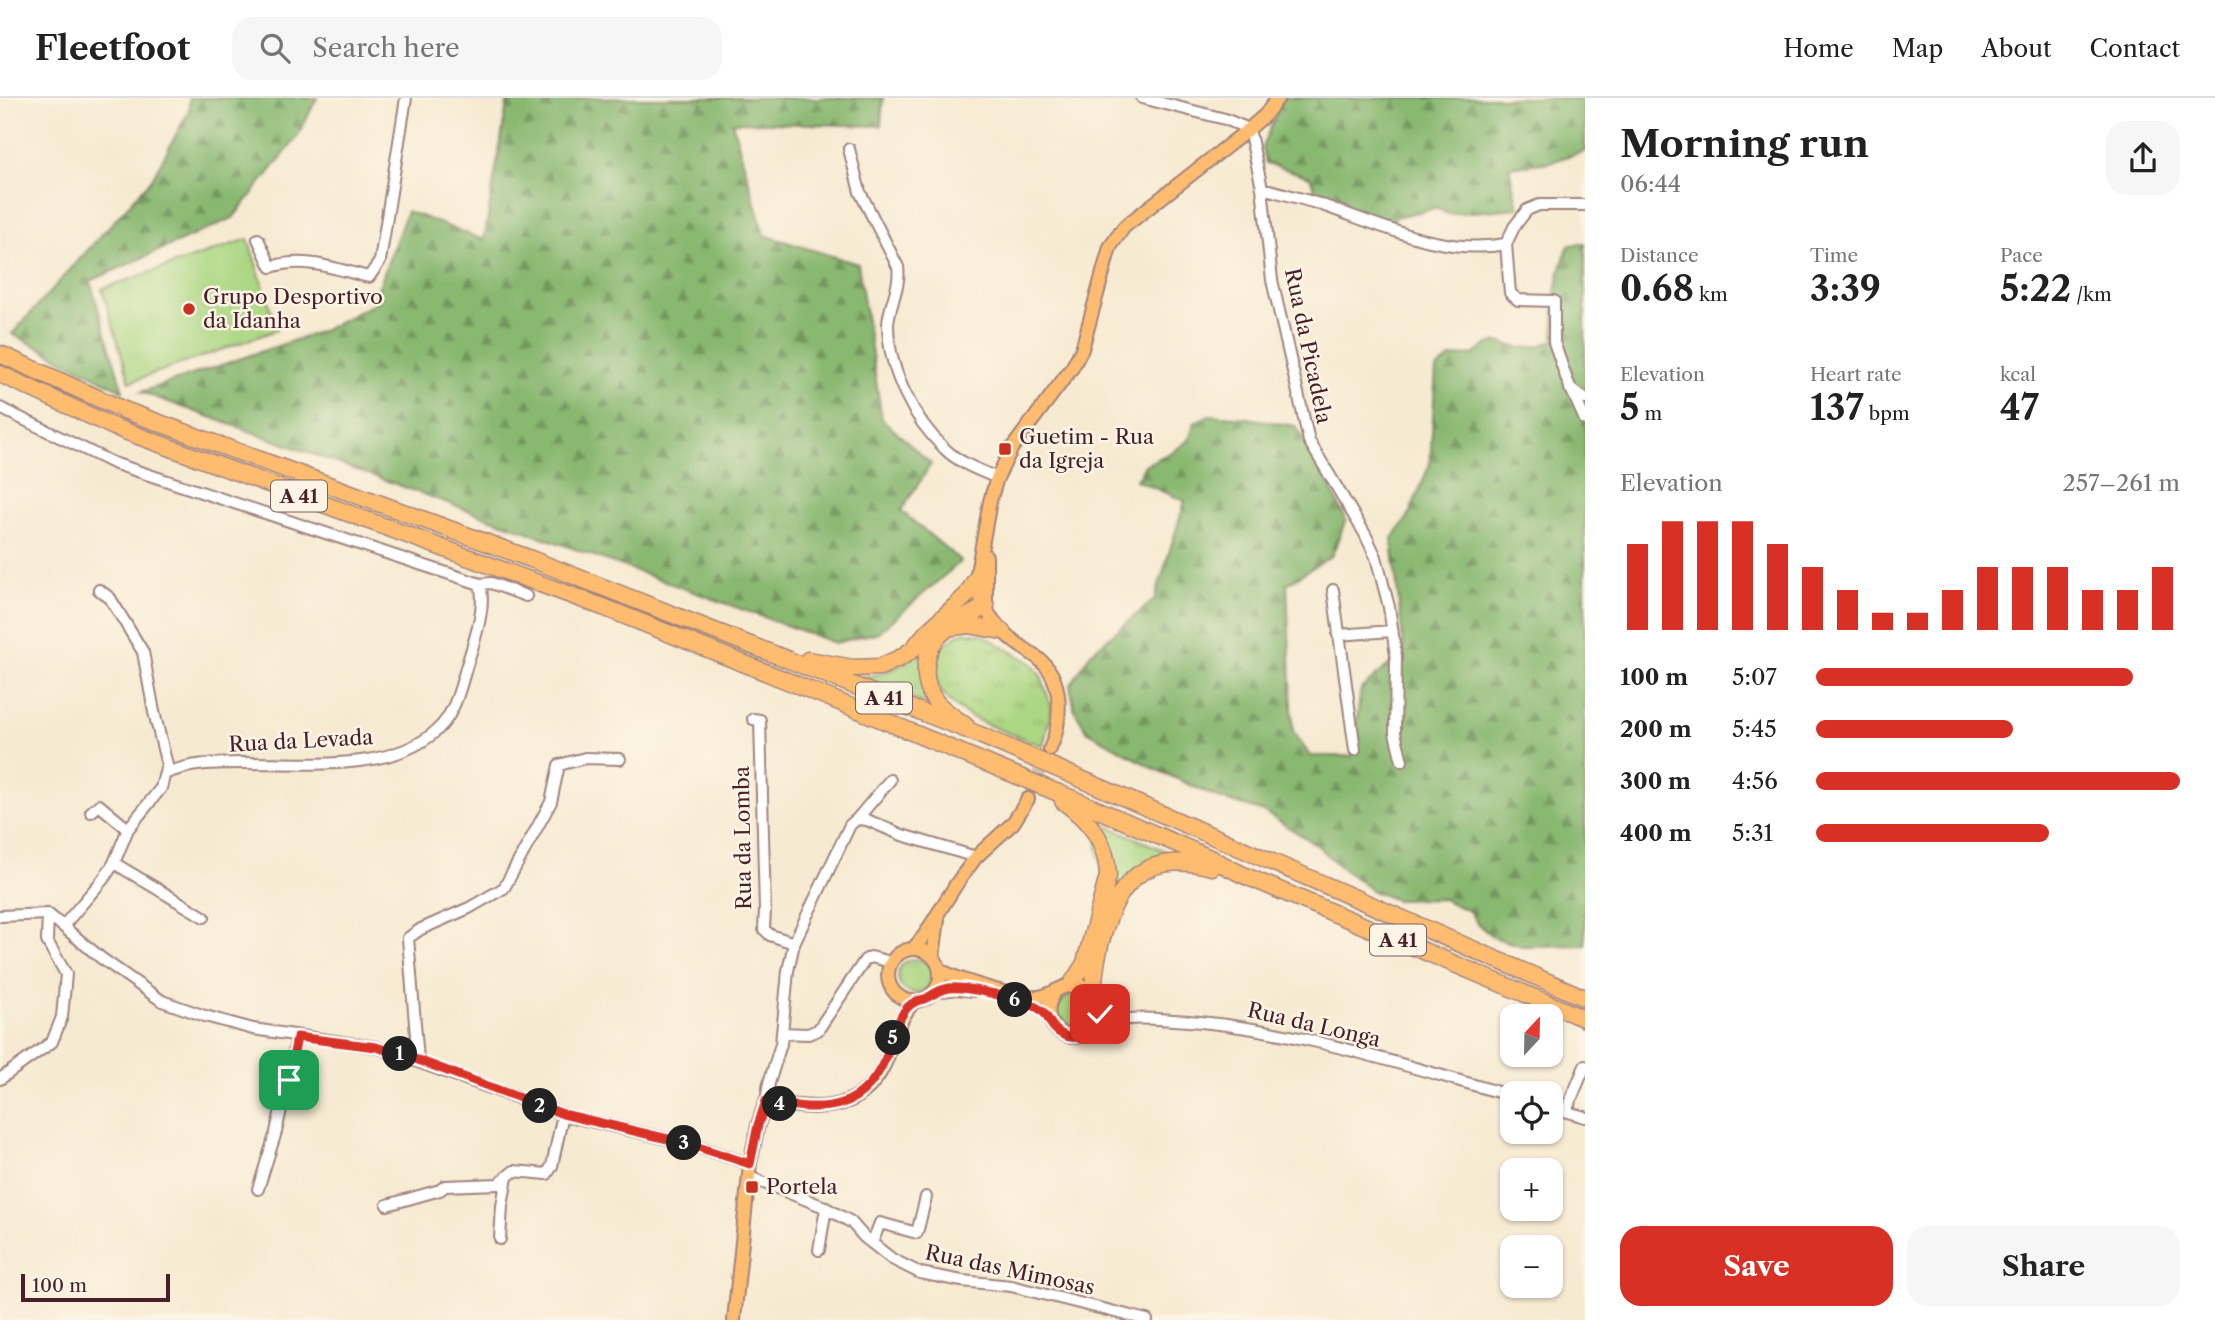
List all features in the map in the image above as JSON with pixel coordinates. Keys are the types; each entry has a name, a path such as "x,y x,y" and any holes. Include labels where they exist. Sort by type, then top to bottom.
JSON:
{"highway":[{"name":"A 41","path":"0,354 124,410 531,559 980,735 1585,998"},
{"name":"A 41","path":"0,374 114,427 603,607 830,697 1585,1019"},
{"path":"976,579 934,642 928,656 925,681 936,702 980,735"},
{"path":"788,659 818,661 853,668 880,667 912,650 958,609 986,606"},
{"path":"947,621 1002,631"},
{"path":"1044,787 1092,826 1100,838 1108,863 1106,891 1085,963 1071,985"},
{"path":"1097,1000 1094,965 1107,921 1119,897 1139,874 1163,864 1195,862 1241,874"}],"main road":[{"path":"1050,749 1058,716 1058,700 1051,675 1047,666 1034,654 1016,644 990,618 979,594 976,579 990,501 997,478 1012,448 1072,368 1082,349 1110,247 1124,227 1249,129 1265,115 1278,98"},
{"path":"986,528 986,606"},
{"path":"913,949 925,936 976,857 1013,823 1028,799"},
{"path":"933,957 940,910"},
{"path":"899,1021 895,994 887,975 891,961 904,950 920,950 933,957 940,970 935,991"},
{"path":"940,970 961,980 1026,996 1040,997 1071,985"},
{"name":"Rua da Longa","path":"1071,985 1079,985 1097,1000"},
{"name":"Rua da Longa","path":"914,1002 935,991 964,988 1031,1004 1048,1014 1055,1030 1072,1037 1081,1037 1096,1027"},
{"path":"1048,1014 1048,1006 1055,992"},
{"path":"734,1320 750,1171 758,1125 766,1101 802,1108 818,1108 835,1105 864,1092 875,1081 884,1065 899,1021 914,1002 895,994"},
{"path":"1096,1027 1100,1014 1097,1000"}],"street":[{"path":"258,239 271,267 304,261 369,277 380,261 406,98"},
{"path":"1142,98 1225,119 1249,129"},
{"name":"Rua da Picadela","path":"1249,129 1262,188 1272,280 1309,441 1376,556 1396,656 1395,733 1402,761"},
{"path":"849,149 860,192 898,267 899,276 888,325 894,364 909,400 946,450 970,467 997,478"},
{"path":"1262,188 1318,204 1389,230 1451,246 1485,248 1506,244"},
{"path":"1585,205 1539,205 1527,211 1514,227 1506,244 1510,293 1518,300 1555,301 1554,342 1570,389 1585,421"},
{"path":"1570,389 1585,399"},
{"path":"0,408 113,463 480,584 491,583 526,596"},
{"name":"Rua da Levada","path":"166,773 197,765 349,762 387,756 420,744 440,729 457,700 479,619 483,595 480,584"},
{"path":"64,925 105,877 128,829 161,788 167,765 143,652 110,598 99,590"},
{"path":"1333,590 1355,750"},
{"path":"1338,635 1392,631"},
{"name":"Rua da Lomba","path":"753,719 760,720 764,929 770,935 794,943"},
{"path":"418,1060 408,938 504,888 551,802 559,765 585,758 620,759"},
{"path":"766,1101 782,1033 788,971 794,943 850,825 890,780"},
{"path":"91,812 99,805 128,829"},
{"path":"857,819 976,857"},
{"path":"114,863 204,917"},
{"path":"0,916 48,914 47,941 66,974 62,1017 51,1042 0,1079"},
{"name":"Rua das Mimosas","path":"48,914 101,958 162,1001 229,1022 297,1037 376,1047 563,1114 689,1144 826,1208 851,1222 892,1259 920,1273 1012,1286 1147,1320"},
{"path":"782,1033 808,1034 817,1030 865,960 872,957 891,961"},
{"name":"Rua da Longa","path":"1097,1000 1131,1017"},
{"name":"Rua da Longa","path":"1096,1027 1119,1018 1131,1017 1266,1030 1500,1093"},
{"path":"258,1189 276,1132 297,1037"},
{"path":"1566,1111 1585,1066"},
{"path":"1563,1110 1585,1117"},
{"path":"387,1205 440,1190 445,1186 498,1184 514,1171 547,1174 552,1166 563,1114"},
{"path":"500,1239 507,1177"},
{"name":"Rua das Mimosas","path":"872,1243 880,1223 917,1233 926,1197"},
{"path":"819,1250 826,1208"}],"green space":[{"path":"189,98 317,98 296,139 233,218 90,281 123,391 12,334 152,179 189,111"},
{"path":"508,98 883,98 881,126 732,122 764,235 858,264 882,419 931,464 901,511 961,561 879,632 835,643 141,392 322,331 372,305 407,211 484,240"},
{"path":"1283,98 1585,98 1585,151 1550,162 1509,167 1518,208 1448,214 1437,208 1395,217 1393,224 1342,207 1317,195 1310,177 1266,163 1262,147"},
{"name":"Grupo Desportivo da Idanha","path":"248,239 277,330 130,382 102,289"},
{"path":"1585,244 1585,945 1522,946 1493,937 1478,924 1469,911 1443,899 1396,900 1373,891 1339,866 1317,845 1264,812 1219,798 1151,767 1087,731 1075,711 1070,686 1091,653 1155,599 1185,501 1136,480 1145,465 1174,451 1189,440 1195,422 1210,415 1295,426 1346,519 1332,555 1287,584 1293,731 1310,756 1352,756 1361,689 1404,652 1392,539 1408,517 1430,464 1436,369 1450,358 1475,354 1488,344 1498,342 1520,348 1540,346 1554,340 1556,291 1561,268 1569,245"},
{"path":"964,632 982,634 1032,664 1041,676 1052,709 1043,746 975,719 946,698 938,684 937,661 944,646"},
{"path":"928,643 934,708 860,677 881,674 897,667"},
{"path":"1094,820 1181,858 1167,859 1107,907"},
{"path":"915,959 927,964 932,976 927,988 915,993 903,988 898,976 903,964"},
{"path":"1075,995 1087,1000 1092,1012 1087,1024 1075,1029 1063,1024 1058,1012 1063,1000"}],"tunnel":[{"path":"1028,799 1047,754"}],"place":[{"name":"Grupo Desportivo da Idanha","path":"189,309"},
{"name":"Guetim - Rua da Igreja","path":"1005,449"},
{"name":"Portela","path":"752,1187"}],"route":[{"path":"289,1080 297,1037 376,1047 563,1114 689,1144 750,1164 766,1101 802,1108 818,1108 835,1105 864,1092 875,1081 884,1065 899,1021 907,1009 914,1002 929,997 935,991 964,988 1031,1004 1048,1014 1055,1030 1072,1037 1089,1033 1096,1027 1100,1014"}]}
